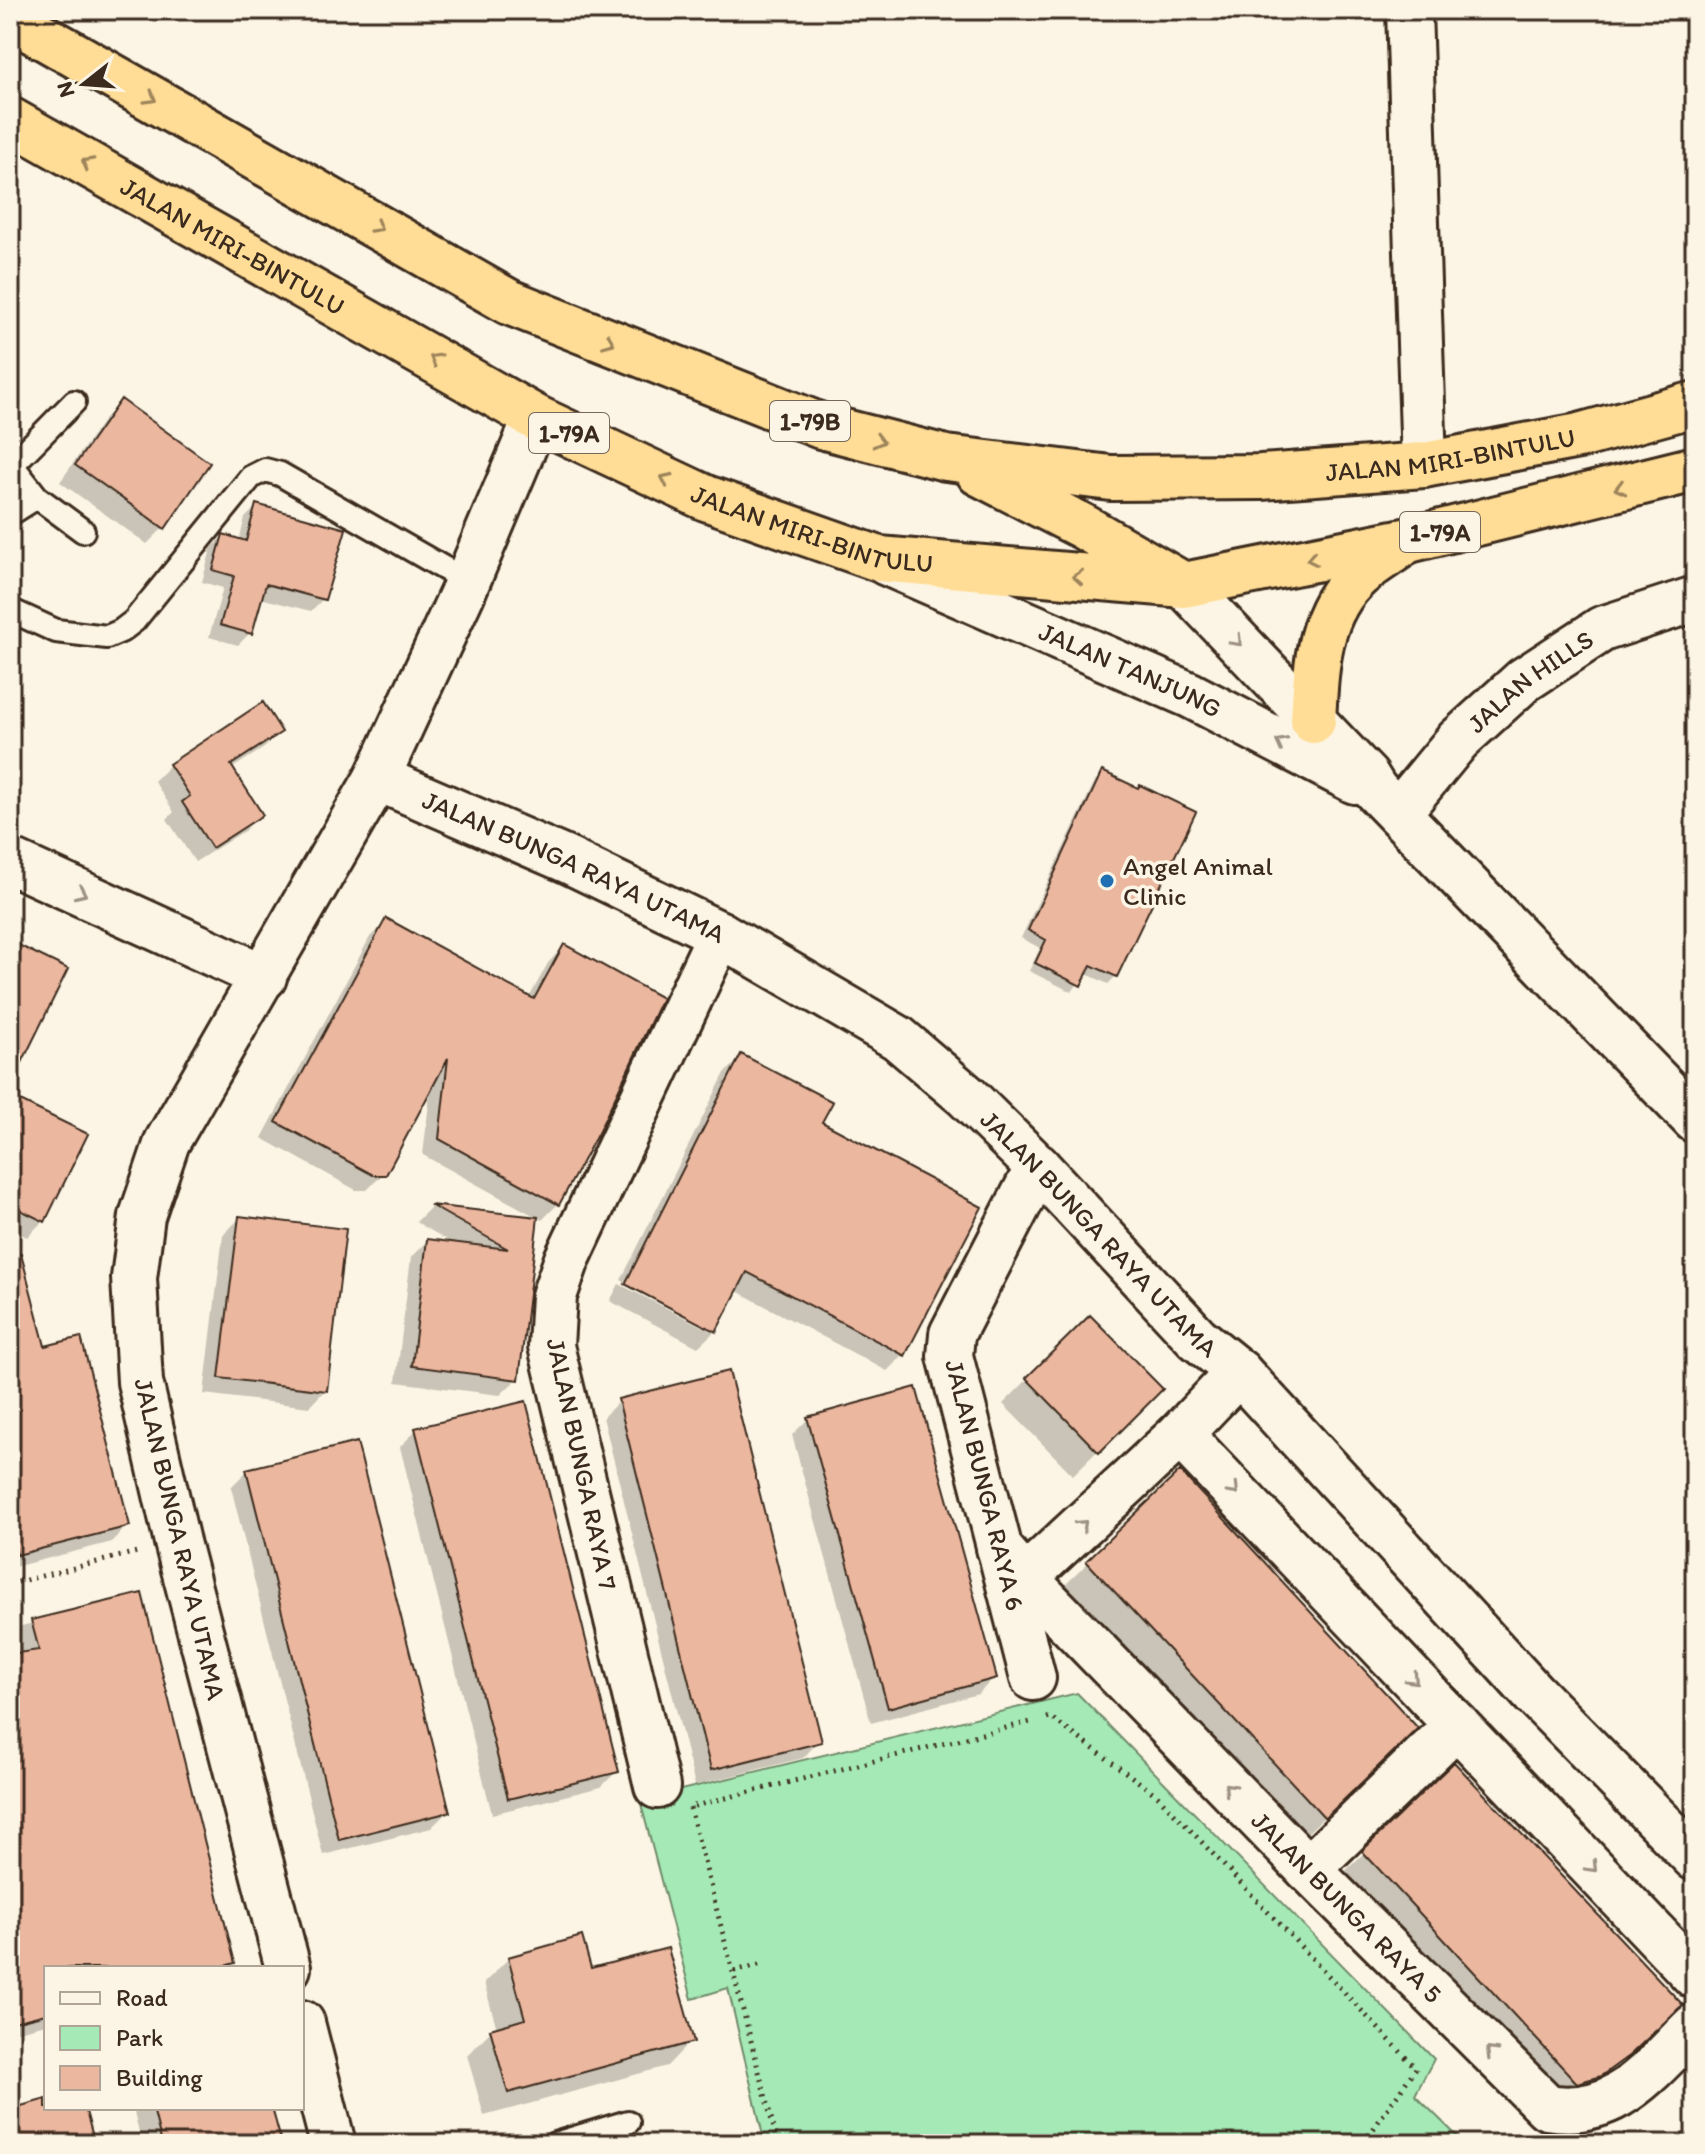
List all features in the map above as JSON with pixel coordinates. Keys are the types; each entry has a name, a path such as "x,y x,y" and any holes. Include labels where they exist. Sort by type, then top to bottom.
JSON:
{"highway":[{"name":"JALAN MIRI-BINTULU","path":"23,18 509,302 821,426 956,461 1111,478 1261,477 1424,465 1579,436 1695,404"},
{"name":"JALAN MIRI-BINTULU","path":"10,120 536,418 706,498 879,559 1184,585 1409,540 1695,469"},
{"path":"956,461 1082,526 1184,585"},
{"path":"1313,721 1317,659 1330,612 1357,577 1409,540"}],"street":[{"path":"1409,10 1424,465"},
{"name":"JALAN BUNGA RAYA UTAMA","path":"287,1966 177,1542 140,1382 134,1278 142,1216 167,1142 377,778 468,582 536,418"},
{"name":"JALAN TANJUNG","path":"879,559 1190,695 1387,802"},
{"name":"JALAN TANJUNG","path":"1184,585 1367,777 1387,802 1695,1120"},
{"name":"JALAN HILLS","path":"1387,802 1524,680 1602,629 1695,599"},
{"name":"JALAN BUNGA RAYA UTAMA","path":"377,778 567,860 720,934 898,1038 966,1096 1038,1167 1197,1338 1239,1372 1534,1694 1695,1858"},
{"path":"10,861 264,977"},
{"name":"JALAN BUNGA RAYA 7","path":"657,1786 551,1346 554,1296 567,1259 720,934"},
{"name":"JALAN BUNGA RAYA 6","path":"1033,1678 1012,1563 950,1356 952,1334 1038,1167"},
{"name":"JALAN BUNGA RAYA 6","path":"1012,1563 1180,1434 1239,1372"},
{"path":"1180,1434 1695,1976"},
{"name":"JALAN BUNGA RAYA 5","path":"1012,1563 1308,1869 1547,2107 1570,2111 1595,2107 1630,2089 1695,2026"},
{"path":"1308,1869 1457,1725"},
{"path":"304,2031 333,2144"}],"lane":[{"path":"74,402 12,465 37,497 83,531"},
{"path":"10,610 56,631 107,637 121,631 134,621 251,477 265,470 280,474 468,582"},
{"path":"10,514 37,497"},
{"path":"555,2144 628,2122"}],"path":[{"path":"10,1584 177,1542"},
{"path":"778,2144 690,1807 1050,1717 1158,1796 1416,2068 1367,2138 1344,2144"},
{"path":"734,1971 763,1964"}],"green space":[{"path":"1077,1693 1434,2059 1415,2095 1458,2137 1431,2144 765,2144 728,1988 692,1999 640,1800"}],"building":[{"path":"121,399 210,463 165,529 75,465"},
{"path":"256,504 346,529 325,600 266,584 252,634 220,625 234,576 213,570 223,534 246,541"},
{"path":"263,702 282,732 231,765 263,815 212,848 182,802 190,796 169,764"},
{"name":"Angel Animal Clinic","path":"1102,771 1196,812 1117,977 1091,965 1081,986 1035,963 1046,940 1028,930"},
{"path":"386,918 534,999 564,944 662,998 599,1131 559,1205 439,1139 448,1058 386,1175 373,1175 276,1122"},
{"path":"10,941 68,969 10,1087"},
{"path":"741,1054 833,1102 822,1122 982,1207 905,1356 747,1272 716,1332 625,1284"},
{"path":"10,1096 88,1134 45,1222 10,1205"},
{"path":"430,1205 538,1217 519,1380 412,1366 427,1239 508,1249"},
{"path":"239,1216 346,1229 327,1391 219,1378"},
{"path":"21,1254 45,1346 81,1337 130,1526 17,1555 10,1526 10,1255"},
{"path":"1090,1315 1163,1389 1099,1453 1026,1378"},
{"path":"729,1371 822,1742 711,1770 618,1399"},
{"path":"916,1387 997,1678 888,1708 807,1417"},
{"path":"526,1401 619,1772 508,1799 415,1428"},
{"path":"357,1442 450,1812 339,1840 246,1469"},
{"path":"1180,1471 1418,1728 1325,1818 1086,1561"},
{"path":"142,1593 235,1963 224,1966 44,1966 44,2014 10,2023 10,1654 39,1650 31,1620"},
{"path":"1454,1762 1683,2005 1630,2055 1601,2076 1577,2083 1362,1851"},
{"path":"582,1936 591,1968 668,1948 694,2042 508,2093 490,2029 525,2019 508,1957"},
{"path":"44,2100 44,2110 86,2110 95,2144 10,2144 10,2109"},
{"path":"154,2110 273,2110 282,2144 162,2144"}],"place":[{"name":"Angel Animal Clinic","path":"1107,881"}]}
